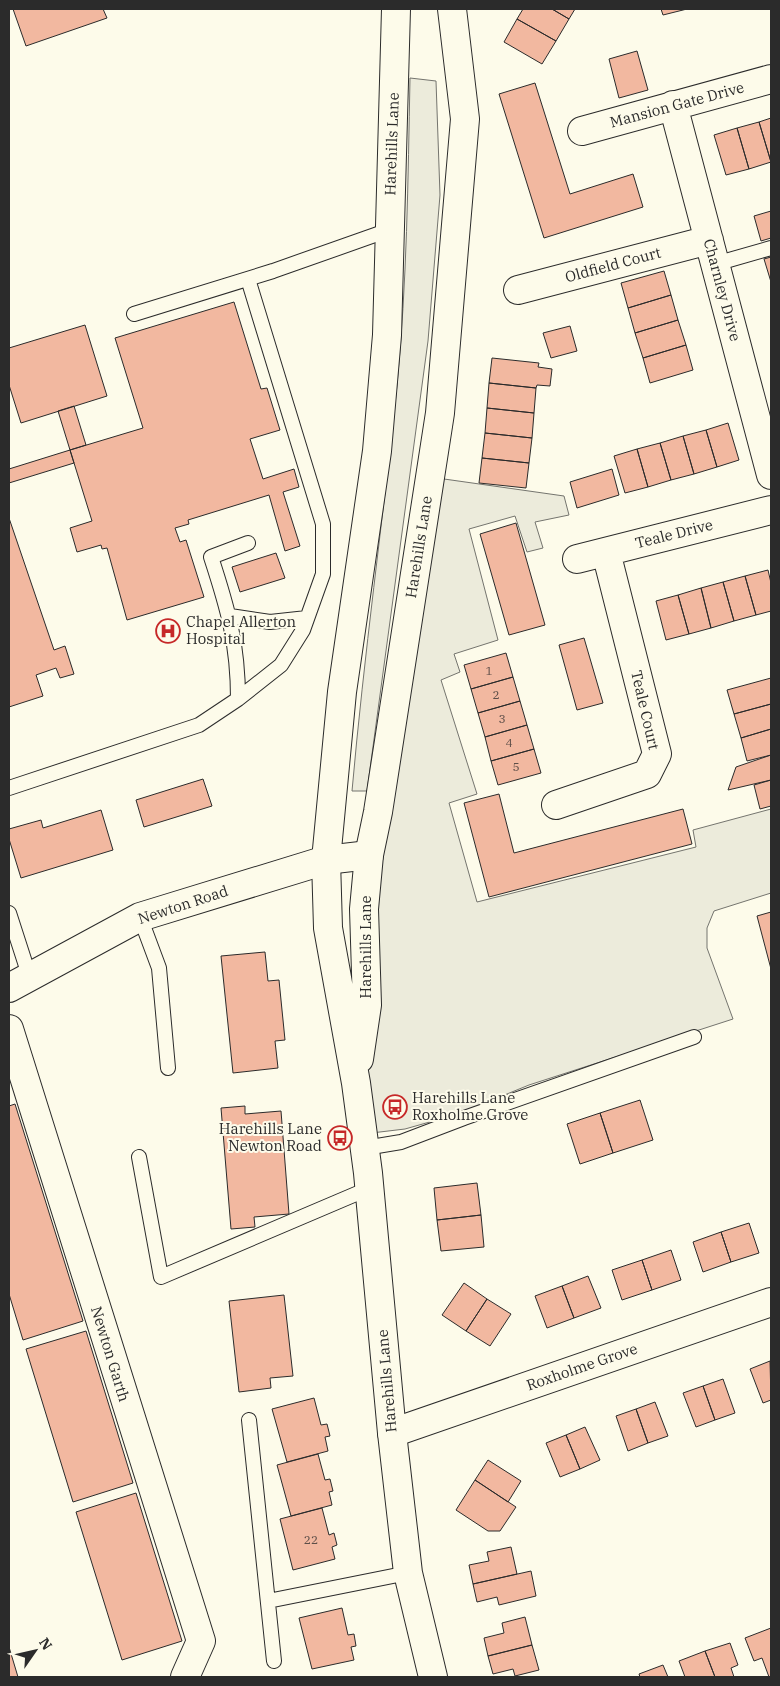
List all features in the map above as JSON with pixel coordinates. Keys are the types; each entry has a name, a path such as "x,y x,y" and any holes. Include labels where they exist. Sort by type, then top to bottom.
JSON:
{"main road":[{"name":"Harehills Lane","path":"396,9 389,230 388,335 376,451 342,692 326,860 328,928 356,1083 370,1188 392,1433 408,1572 433,1677"},
{"name":"Harehills Lane","path":"356,1083 367,1005 364,910 369,855 378,812 440,413 465,119 452,9"},
{"name":"Mansion Gate Drive","path":"582,131 771,79"},
{"name":"Charnley Drive","path":"673,105 771,475"},
{"name":"Oldfield Court","path":"518,290 712,252"},
{"name":"Teale Drive","path":"577,559 771,510"},
{"name":"Teale Court","path":"556,805 647,774 657,754 606,552"},
{"name":"Newton Road","path":"19,982 140,917 326,860 369,855"},
{"name":"Newton Garth","path":"9,1029 200,1641 185,1677"},
{"name":"Roxholme Grove","path":"392,1433 771,1302"}],"lane":[{"path":"134,314 248,279 389,230"},
{"path":"712,252 771,248"},
{"path":"9,788 199,725 238,700 281,665 303,630 323,574 323,524 248,279"},
{"path":"238,700 238,662 230,616 211,557 248,543"},
{"path":"230,616 270,622 307,618"},
{"path":"9,913 19,982"},
{"path":"140,917 159,968 168,1068"},
{"path":"365,1148 401,1142 472,1114 694,1037"},
{"path":"139,1157 161,1277 370,1188"},
{"path":"249,1420 274,1661"},
{"path":"268,1601 408,1572"}],"shaded area":[{"path":"410,78 436,81 440,195 428,341 367,791 352,791 397,385 403,308"},
{"path":"430,477 564,496 569,515 535,522 543,548 527,552 515,516 469,529 498,640 454,654 460,672 441,680 477,794 449,803 477,902 696,847 693,830 771,809 771,893 714,911 707,928 707,948 733,1019 529,1085 458,1114 405,1129 363,1134 364,909"}],"building":[{"path":"13,9 103,9 107,18 26,46"},
{"path":"523,9 552,9 569,19 556,41 517,19"},
{"path":"552,9 575,9 569,19"},
{"path":"661,9 687,9 663,15"},
{"path":"517,19 556,41 542,64 504,42"},
{"path":"637,51 648,90 619,98 609,59"},
{"path":"535,83 570,194 633,174 643,207 544,238 499,94"},
{"path":"771,118 771,162 759,122"},
{"path":"759,122 771,162 749,169 737,128"},
{"path":"737,128 749,169 726,175 714,135"},
{"path":"771,211 771,238 761,241 754,216"},
{"path":"771,257 771,282 764,259"},
{"path":"664,271 671,295 628,308 621,283"},
{"path":"671,295 678,320 635,333 628,308"},
{"path":"234,302 261,389 267,388 280,430 250,439 263,479 294,469 299,487 283,492 300,546 285,551 269,495 188,520 189,524 175,528 180,542 186,540 204,597 127,620 107,548 102,549 101,545 77,552 70,528 92,521 70,450 143,428 115,338"},
{"path":"678,320 686,345 643,358 635,333"},
{"path":"85,325 107,396 21,423 9,385 9,348"},
{"path":"570,326 577,351 551,358 543,333"},
{"path":"686,345 693,370 650,383 643,358"},
{"path":"492,358 539,363 538,367 552,369 550,386 537,385 536,388 489,383"},
{"path":"489,383 536,388 534,413 487,408"},
{"path":"74,406 86,445 70,450 58,411"},
{"path":"487,408 534,413 532,438 485,433"},
{"path":"728,423 739,460 717,467 706,430"},
{"path":"706,430 717,467 694,474 683,436"},
{"path":"485,433 532,438 529,463 482,458"},
{"path":"683,436 694,474 671,480 660,443"},
{"path":"660,443 671,480 648,487 637,449"},
{"path":"637,449 648,487 625,493 614,456"},
{"path":"70,450 74,463 9,483 9,469"},
{"path":"482,458 529,463 526,488 479,483"},
{"path":"612,469 619,495 577,508 570,482"},
{"path":"9,518 54,650 65,646 74,674 60,678 56,668 36,675 43,696 9,707"},
{"path":"516,523 545,625 509,635 480,534"},
{"path":"276,553 285,578 240,592 232,567"},
{"path":"768,570 771,583 771,611 756,615 745,576"},
{"path":"745,576 756,615 734,621 723,582"},
{"path":"723,582 734,621 711,628 701,588"},
{"path":"701,588 711,628 689,634 678,595"},
{"path":"678,595 689,634 666,640 656,601"},
{"path":"584,638 603,703 577,710 559,645"},
{"path":"506,653 513,677 471,689 464,665"},
{"path":"513,677 520,701 478,713 471,689"},
{"path":"771,678 771,704 734,714 727,690"},
{"path":"520,701 527,725 485,737 478,713"},
{"path":"771,704 771,729 741,738 734,714"},
{"path":"527,725 534,749 491,761 485,737"},
{"path":"771,729 771,755 747,761 741,738"},
{"path":"534,749 541,773 498,785 491,761"},
{"path":"771,755 771,780 728,790 736,767"},
{"path":"203,779 212,806 144,827 136,800"},
{"path":"771,780 771,806 760,809 754,785"},
{"path":"499,794 514,853 683,809 692,844 489,897 464,803"},
{"path":"101,810 113,850 21,878 9,839 9,829 41,820 43,828"},
{"path":"771,912 771,969 757,916"},
{"path":"265,952 268,981 279,980 285,1040 275,1041 278,1068 233,1073 221,956"},
{"path":"640,1100 653,1140 613,1153 600,1113"},
{"path":"15,1104 83,1321 23,1340 9,1294 9,1106"},
{"path":"245,1106 245,1114 281,1111 289,1214 254,1217 255,1227 231,1229 221,1108"},
{"path":"600,1113 613,1153 580,1164 567,1124"},
{"path":"477,1183 481,1215 437,1220 434,1188"},
{"path":"481,1215 484,1247 441,1251 437,1220"},
{"path":"749,1223 759,1253 731,1262 721,1232"},
{"path":"721,1232 731,1262 703,1272 693,1242"},
{"path":"671,1250 681,1280 652,1290 642,1260"},
{"path":"642,1260 652,1290 622,1300 612,1270"},
{"path":"588,1276 601,1308 574,1318 562,1286"},
{"path":"464,1283 487,1299 466,1331 442,1315"},
{"path":"562,1286 574,1318 547,1328 535,1296"},
{"path":"284,1295 293,1376 270,1378 271,1388 239,1392 229,1301"},
{"path":"487,1299 511,1314 490,1346 466,1331"},
{"path":"86,1331 133,1483 73,1502 26,1349"},
{"path":"770,1361 771,1400 763,1403 750,1369"},
{"path":"723,1379 735,1413 715,1420 703,1386"},
{"path":"703,1386 715,1420 696,1427 683,1393"},
{"path":"314,1398 321,1425 327,1424 330,1436 325,1437 328,1451 287,1462 272,1409"},
{"path":"655,1402 668,1436 648,1443 636,1409"},
{"path":"636,1409 648,1443 628,1451 616,1416"},
{"path":"585,1427 600,1460 580,1469 566,1435"},
{"path":"566,1435 580,1469 560,1477 546,1443"},
{"path":"318,1454 325,1480 330,1479 333,1491 329,1492 332,1505 291,1516 277,1465"},
{"path":"488,1460 521,1481 508,1502 475,1480"},
{"path":"475,1480 516,1507 500,1531 488,1531 456,1510"},
{"path":"136,1493 182,1641 122,1660 76,1512"},
{"path":"322,1508 329,1535 334,1533 337,1545 332,1547 335,1559 293,1570 280,1519"},
{"path":"511,1547 517,1574 473,1584 469,1565 489,1561 487,1552"},
{"path":"531,1571 536,1596 499,1605 497,1597 477,1602 473,1584"},
{"path":"342,1608 348,1635 354,1634 356,1646 351,1647 354,1660 312,1669 299,1618"},
{"path":"525,1617 532,1645 488,1656 484,1638 504,1633 502,1623"},
{"path":"771,1628 771,1677 769,1677 762,1658 754,1661 745,1638"},
{"path":"730,1643 738,1665 731,1668 734,1677 715,1677 705,1651"},
{"path":"532,1645 539,1670 515,1676 513,1669 493,1674 488,1656"},
{"path":"9,1647 18,1677 9,1677"},
{"path":"705,1651 715,1677 685,1677 679,1661"},
{"path":"663,1665 668,1677 640,1677 639,1674"}],"place":[{"name":"Chapel Allerton Hospital","path":"168,631"},
{"name":"Harehills Lane Roxholme Grove","path":"395,1107"},
{"name":"Harehills Lane Newton Road","path":"340,1138"}]}
